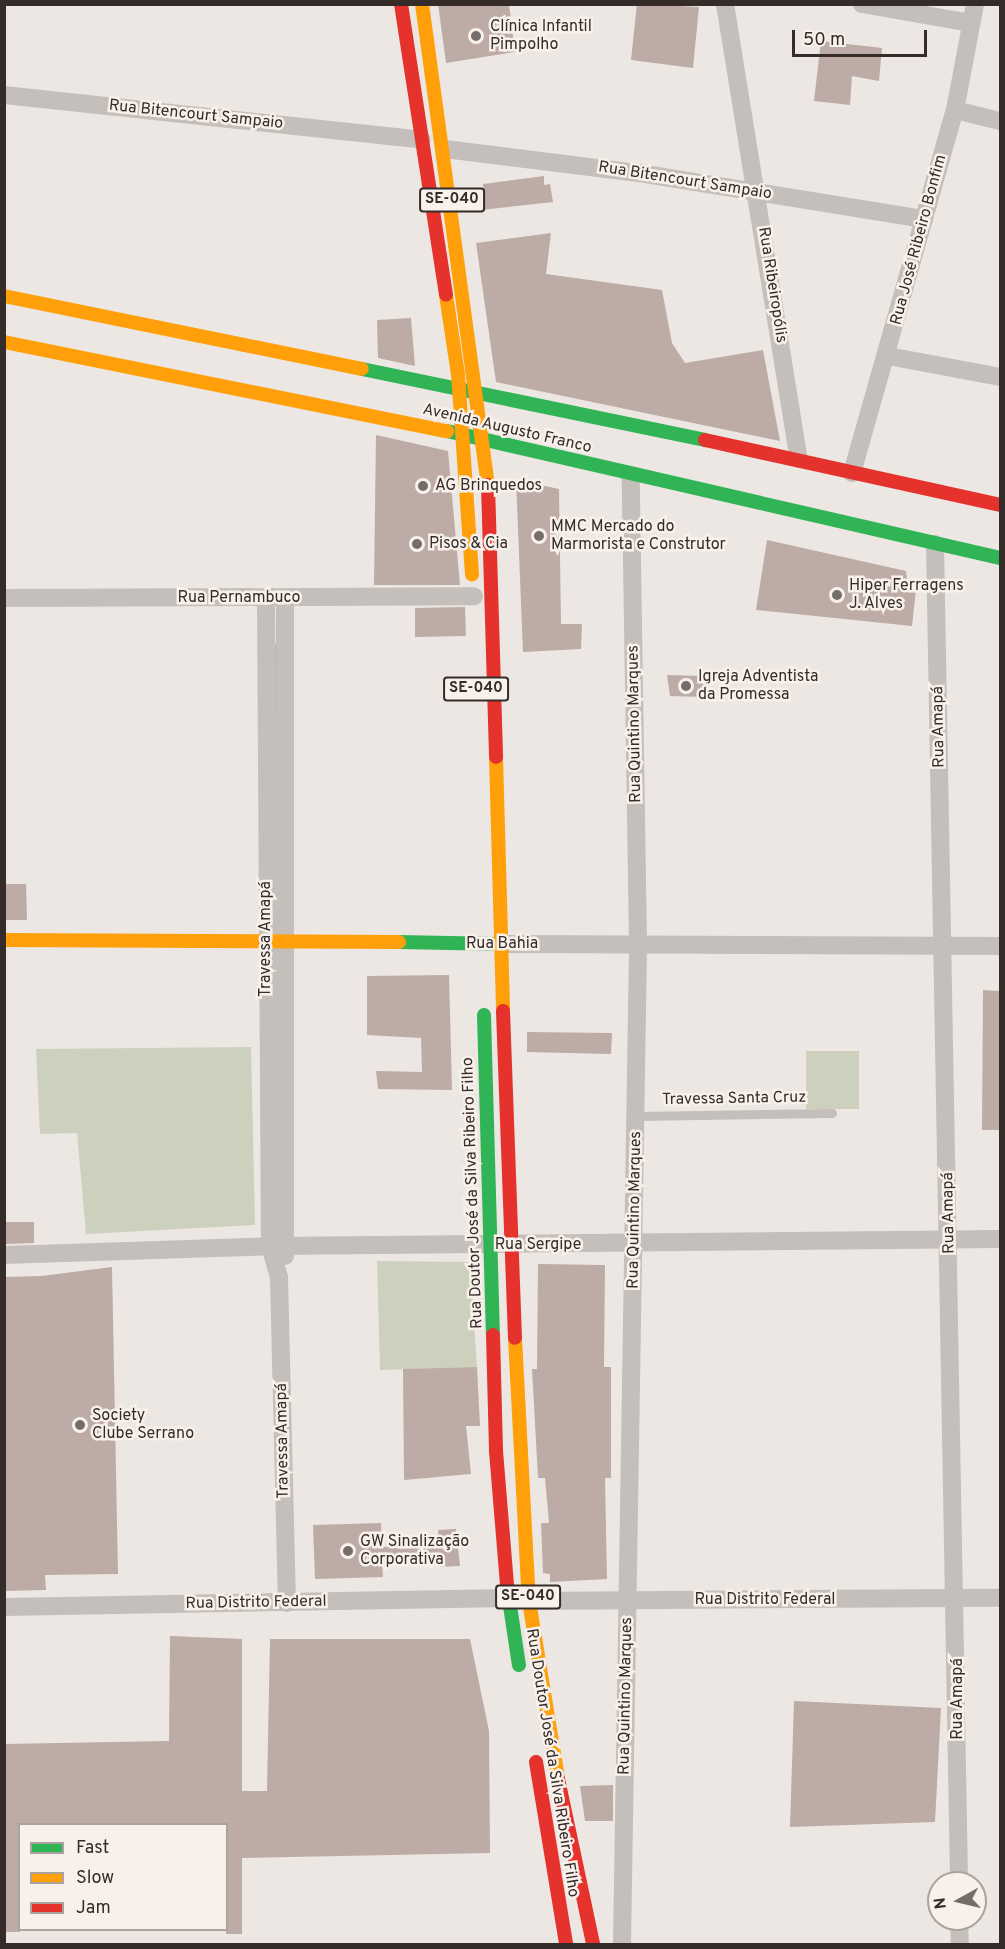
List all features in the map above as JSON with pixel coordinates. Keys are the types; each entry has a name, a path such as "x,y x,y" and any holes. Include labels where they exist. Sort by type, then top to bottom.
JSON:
{"main road":[{"name":"SE-040","path":"401,4 465,435 474,602"},
{"name":"SE-040","path":"422,4 445,149 485,440"},
{"name":"Avenida Augusto Franco","path":"4,296 480,396 799,459 1000,506"},
{"name":"Avenida Augusto Franco","path":"4,342 465,435 1000,558"},
{"name":"Rua Doutor José da Silva Ribeiro Filho","path":"485,440 488,940 510,1245 529,1601 563,1806 593,1944"},
{"name":"Rua Bahia","path":"4,940 488,940"},
{"name":"Rua Doutor José da Silva Ribeiro Filho","path":"483,963 488,940"},
{"name":"Rua Doutor José da Silva Ribeiro Filho","path":"484,997 496,1451 508,1598 522,1679"},
{"name":"Rua Doutor José da Silva Ribeiro Filho","path":"533,1748 567,1944"}],"street":[{"name":"Rua Ribeiropólis","path":"725,4 758,192 799,459"},
{"path":"862,4 971,23"},
{"name":"Rua José Ribeiro Bonfim","path":"852,473 888,356 955,110 975,4"},
{"name":"Rua Bitencourt Sampaio","path":"4,95 422,140"},
{"path":"955,110 1000,121"},
{"name":"Rua Bitencourt Sampaio","path":"445,149 758,192 924,219"},
{"path":"888,356 1000,377"},
{"name":"Rua Quintino Marques","path":"622,1944 637,1116 638,943 631,475"},
{"name":"Rua Amapá","path":"935,544 957,1599 959,1871"},
{"name":"Rua Pernambuco","path":"4,598 285,598 474,602"},
{"name":"Travessa Amapá","path":"266,598 267,940 279,1278 287,1603"},
{"name":"Travessa Amapá","path":"278,1246 287,939 285,598"},
{"name":"Rua Bahia","path":"488,940 1000,946"},
{"name":"Rua Sergipe","path":"4,1255 278,1246 633,1245 1000,1239"},
{"name":"Rua Distrito Federal","path":"4,1607 508,1598"},
{"name":"Rua Distrito Federal","path":"529,1601 1000,1598"}],"lane":[{"name":"Travessa Santa Cruz","path":"637,1116 832,1113"}],"green space":[{"path":"251,1047 255,1225 86,1234 77,1133 40,1134 36,1049"},
{"path":"806,1051 859,1051 859,1109 806,1109"},
{"path":"377,1261 470,1262 477,1367 380,1370"}],"building":[{"name":"Clínica Infantil Pimpolho","path":"438,4 509,4 515,52 446,63"},
{"path":"637,4 699,7 693,68 631,60"},
{"path":"821,41 882,48 879,81 852,76 850,105 814,101"},
{"path":"544,176 544,185 550,184 553,202 482,210 480,193 484,192 483,184"},
{"path":"551,233 546,274 662,290 672,343 685,363 763,350 780,441 496,382 476,243"},
{"path":"411,318 415,366 378,358 377,320"},
{"name":"Pisos & Cia","path":"376,435 448,451 460,585 374,585"},
{"name":"MMC Mercado do Marmorista e Construtor","path":"516,480 559,489 561,624 582,624 581,649 523,652"},
{"name":"Hiper Ferragens J. Alves","path":"767,540 906,571 907,580 917,580 912,626 756,610"},
{"path":"465,607 466,636 415,637 415,608"},
{"name":"Igreja Adventista da Promessa","path":"667,675 704,676 703,697 670,696"},
{"path":"4,884 26,884 27,920 4,920"},
{"path":"449,975 452,1090 378,1089 376,1071 422,1072 421,1038 367,1035 367,976"},
{"path":"983,990 1000,991 1000,1130 982,1130"},
{"path":"527,1032 612,1033 611,1054 527,1052"},
{"path":"4,1222 34,1222 34,1243 4,1244"},
{"path":"538,1264 605,1265 604,1367 611,1367 611,1478 605,1478 607,1579 550,1582 550,1574 543,1573 541,1523 549,1523 545,1478 538,1478 532,1369 537,1369"},
{"name":"Society Clube Serrano","path":"112,1267 118,1574 45,1575 46,1590 4,1591 4,1277 42,1276"},
{"path":"477,1367 480,1426 466,1426 471,1474 404,1480 403,1369"},
{"name":"GW Sinalização Corporativa","path":"381,1523 382,1547 439,1543 438,1530 456,1529 460,1566 440,1567 440,1562 382,1564 383,1577 315,1579 313,1525"},
{"path":"170,1636 242,1639 242,1791 267,1791 270,1639 470,1639 489,1731 490,1853 242,1858 242,1934 226,1934 228,1931 228,1823 18,1823 18,1931 20,1932 4,1932 4,1744 169,1741"},
{"path":"794,1701 941,1708 935,1822 790,1827"},
{"path":"613,1785 613,1821 585,1821 580,1786"}],"waterway":[{"path":"275,654 276,745"}],"traffic: fast":[{"path":"362,369 705,440"},
{"path":"447,431 1000,558"},
{"path":"399,942 500,944"},
{"path":"484,1015 493,1335"},
{"path":"507,1586 519,1665"}],"traffic: slow":[{"path":"422,4 488,485"},
{"path":"446,295 458,374 472,575"},
{"path":"4,296 362,369"},
{"path":"4,342 447,431"},
{"path":"496,757 503,1011"},
{"path":"4,940 399,942"},
{"path":"515,1338 529,1601 558,1779"}],"traffic: jam":[{"path":"401,4 446,295"},
{"path":"705,440 1000,505"},
{"path":"488,485 496,757"},
{"path":"503,1011 515,1338"},
{"path":"493,1335 496,1451 507,1586"},
{"path":"536,1762 566,1944"},
{"path":"558,1779 593,1944"}],"place":[{"name":"Clínica Infantil Pimpolho","path":"476,36"},
{"name":"AG Brinquedos","path":"423,486"},
{"name":"MMC Mercado do Marmorista e Construtor","path":"539,536"},
{"name":"Pisos & Cia","path":"417,544"},
{"name":"Hiper Ferragens J. Alves","path":"837,595"},
{"name":"Igreja Adventista da Promessa","path":"686,686"},
{"name":"Society Clube Serrano","path":"80,1425"},
{"name":"GW Sinalização Corporativa","path":"348,1551"}]}
